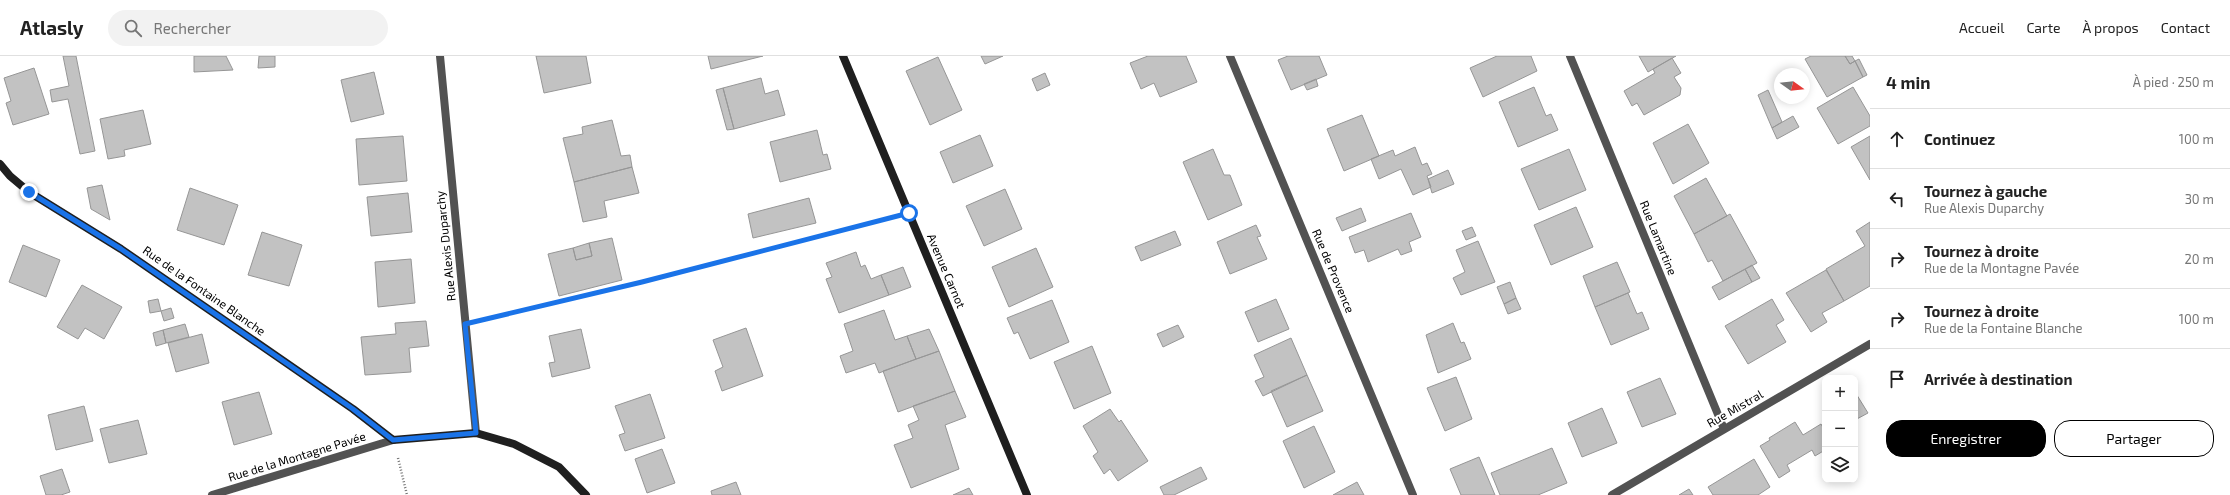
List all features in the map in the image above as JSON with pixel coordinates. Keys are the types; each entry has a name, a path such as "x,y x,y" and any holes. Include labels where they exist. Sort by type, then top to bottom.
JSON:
{"street":[{"name":"Rue Alexis Duparchy","path":"440,56 476,433"},
{"name":"Avenue Carnot","path":"843,56 1027,495"},
{"name":"Rue de Provence","path":"1230,56 1413,495"},
{"name":"Rue Lamartine","path":"1570,56 1724,429"},
{"name":"Rue de la Fontaine Blanche","path":"0,164 10,176 29,192 121,249 348,406 393,440"},
{"name":"Rue Mistral","path":"1612,495 1870,344"},
{"name":"Rue de la Montagne Pavée","path":"212,495 393,440 476,433 514,444 559,467 586,495"}],"path":[{"path":"465,324 642,282 909,213"},
{"path":"393,440 406,495"}],"building":[{"path":"63,56 76,56 95,151 80,154 68,99 52,102 50,90 69,86"},
{"path":"194,56 226,56 233,70 194,72"},
{"path":"259,56 275,56 275,67 258,68"},
{"path":"536,56 586,56 591,83 544,93"},
{"path":"708,56 763,56 711,69"},
{"path":"981,56 1003,56 985,64"},
{"path":"1148,56 1186,56 1197,82 1160,97 1154,83 1141,89 1130,63"},
{"path":"1288,56 1319,56 1327,75 1291,90 1278,60"},
{"path":"1497,56 1531,56 1537,71 1483,97 1470,68"},
{"path":"1639,56 1676,56 1648,72"},
{"path":"1811,56 1845,56 1850,64 1855,61 1863,77 1827,97 1805,59"},
{"path":"1845,56 1852,56 1855,61 1850,64"},
{"path":"938,57 962,110 930,125 906,71"},
{"path":"1672,58 1681,73 1674,77 1681,88 1680,95 1644,115 1637,103 1632,106 1624,91 1655,73 1653,69"},
{"path":"1859,59 1867,75 1863,77 1855,61"},
{"path":"34,68 49,114 13,125 6,103 11,101 4,78"},
{"path":"374,72 384,114 351,122 341,80"},
{"path":"1045,73 1050,85 1037,91 1032,79"},
{"path":"761,78 765,94 778,90 785,115 734,129 723,88"},
{"path":"1316,79 1318,86 1307,90 1304,84"},
{"path":"1534,87 1546,116 1551,114 1558,130 1518,147 1499,102"},
{"path":"1853,87 1870,116 1870,126 1838,144 1817,108"},
{"path":"723,88 734,129 727,130 716,90"},
{"path":"1768,90 1782,122 1772,128 1758,95"},
{"path":"143,110 151,144 124,150 125,156 108,159 100,119"},
{"path":"1362,115 1379,156 1344,171 1327,129"},
{"path":"1793,116 1799,127 1777,139 1772,128"},
{"path":"612,120 621,156 630,155 632,167 574,182 563,138 583,134 582,127"},
{"path":"1688,124 1709,163 1673,184 1653,143"},
{"path":"817,130 823,155 827,154 831,169 780,182 770,142"},
{"path":"980,135 993,166 953,183 940,152"},
{"path":"403,136 407,181 359,185 356,139"},
{"path":"1870,136 1870,180 1851,147"},
{"path":"1415,147 1422,165 1427,163 1432,174 1427,176 1431,187 1413,195 1401,169 1379,179 1371,159 1393,150 1395,156"},
{"path":"1213,149 1224,175 1230,175 1242,205 1208,220 1183,162"},
{"path":"1569,149 1586,190 1539,210 1521,169"},
{"path":"632,167 639,193 604,201 607,217 583,222 574,182"},
{"path":"1448,170 1454,184 1432,193 1428,179"},
{"path":"1706,178 1727,216 1694,234 1674,196"},
{"path":"102,185 110,220 91,209 87,188"},
{"path":"190,188 238,205 224,245 177,230"},
{"path":"1005,189 1022,229 984,246 966,206"},
{"path":"408,193 412,232 371,236 367,197"},
{"path":"809,198 816,223 753,238 748,214"},
{"path":"1576,207 1593,247 1551,265 1534,225"},
{"path":"1361,208 1366,221 1342,231 1336,218"},
{"path":"1411,213 1421,237 1409,242 1412,251 1401,255 1398,249 1368,262 1364,250 1355,253 1349,237"},
{"path":"1730,214 1757,263 1723,281 1712,260 1708,262 1694,234"},
{"path":"1870,222 1870,286 1844,301 1826,269 1865,246 1856,231"},
{"path":"1256,225 1261,236 1257,237 1267,259 1230,274 1217,242"},
{"path":"1472,227 1476,236 1466,240 1462,231"},
{"path":"1175,231 1181,245 1141,261 1135,247"},
{"path":"262,232 302,245 289,286 248,275"},
{"path":"612,238 622,280 559,296 548,254 573,248 576,260 592,256 589,243"},
{"path":"1478,241 1495,282 1461,295 1453,278 1465,272 1456,250"},
{"path":"589,243 592,256 576,260 573,248"},
{"path":"23,245 60,260 46,297 9,282"},
{"path":"1036,248 1053,287 1009,307 992,267"},
{"path":"856,252 861,267 865,265 871,279 881,275 889,295 839,313 826,279 832,277 826,263"},
{"path":"411,259 415,303 378,307 375,262"},
{"path":"1617,262 1630,292 1595,307 1583,276"},
{"path":"1752,265 1760,278 1752,282 1745,269"},
{"path":"903,267 911,287 889,295 881,275"},
{"path":"1745,269 1752,282 1719,300 1712,287"},
{"path":"1826,270 1844,301 1822,313 1827,322 1811,332 1786,293"},
{"path":"1510,282 1516,298 1504,304 1497,287"},
{"path":"82,285 122,307 104,339 85,328 78,339 57,327"},
{"path":"1628,293 1637,314 1642,312 1649,329 1611,345 1595,307"},
{"path":"1516,298 1521,309 1508,314 1504,304"},
{"path":"158,299 161,311 150,313 148,301"},
{"path":"1276,299 1289,329 1258,342 1245,312"},
{"path":"1772,299 1784,320 1776,325 1786,342 1748,364 1725,326"},
{"path":"1052,300 1069,342 1030,359 1018,332 1014,334 1007,318"},
{"path":"171,308 174,318 164,321 161,311"},
{"path":"884,310 895,340 907,336 916,359 879,373 875,363 846,373 840,356 853,351 844,324"},
{"path":"426,321 429,346 409,348 411,372 365,375 361,337 396,334 395,323"},
{"path":"1453,323 1461,343 1464,342 1471,359 1438,373 1426,335"},
{"path":"185,324 189,337 166,343 163,330"},
{"path":"1178,325 1184,337 1163,347 1157,334"},
{"path":"746,328 763,376 722,391 715,371 723,367 713,340"},
{"path":"581,329 590,368 552,377 549,363 555,362 549,336"},
{"path":"929,329 939,351 916,359 907,336"},
{"path":"163,330 166,343 156,346 153,333"},
{"path":"202,334 209,363 176,372 168,343"},
{"path":"1291,338 1307,375 1263,396 1255,381 1264,377 1254,355"},
{"path":"1092,346 1111,393 1074,409 1054,362"},
{"path":"939,351 955,391 898,412 883,371"},
{"path":"1307,375 1323,411 1287,427 1271,391"},
{"path":"1456,377 1472,419 1445,431 1427,388"},
{"path":"1660,378 1676,414 1642,427 1627,392"},
{"path":"955,391 966,417 945,425 959,469 911,488 894,445 913,438 908,425 919,420 913,406"},
{"path":"259,392 272,434 234,445 222,402"},
{"path":"650,394 665,438 625,451 619,435 625,433 615,406"},
{"path":"1858,397 1868,413 1858,418"},
{"path":"84,406 93,441 56,450 48,415"},
{"path":"1602,408 1617,443 1582,457 1568,423"},
{"path":"1110,409 1119,422 1121,420 1148,461 1118,481 1110,469 1104,474 1093,456 1098,452 1083,426"},
{"path":"138,420 147,454 109,463 100,429"},
{"path":"1795,422 1803,435 1821,424 1822,452 1815,456 1812,450 1787,465 1790,471 1779,478 1760,446 1770,440 1769,438"},
{"path":"1314,426 1335,472 1304,488 1283,441"},
{"path":"1552,448 1567,483 1538,495 1500,495 1491,473"},
{"path":"662,449 675,483 647,493 635,459"},
{"path":"1479,457 1495,495 1461,495 1450,469"},
{"path":"1754,459 1770,487 1758,495 1713,495 1708,487"},
{"path":"1201,467 1207,479 1174,495 1164,495 1160,487"},
{"path":"62,469 70,492 61,495 46,495 40,476"},
{"path":"736,482 741,495 712,495 711,491"},
{"path":"1357,482 1364,495 1333,495"},
{"path":"969,488 973,495 953,495"},
{"path":"1689,489 1693,495 1679,495"}],"route":[{"path":"29,192 121,249 353,409 393,440 476,433 465,324 642,282 909,213"}]}
